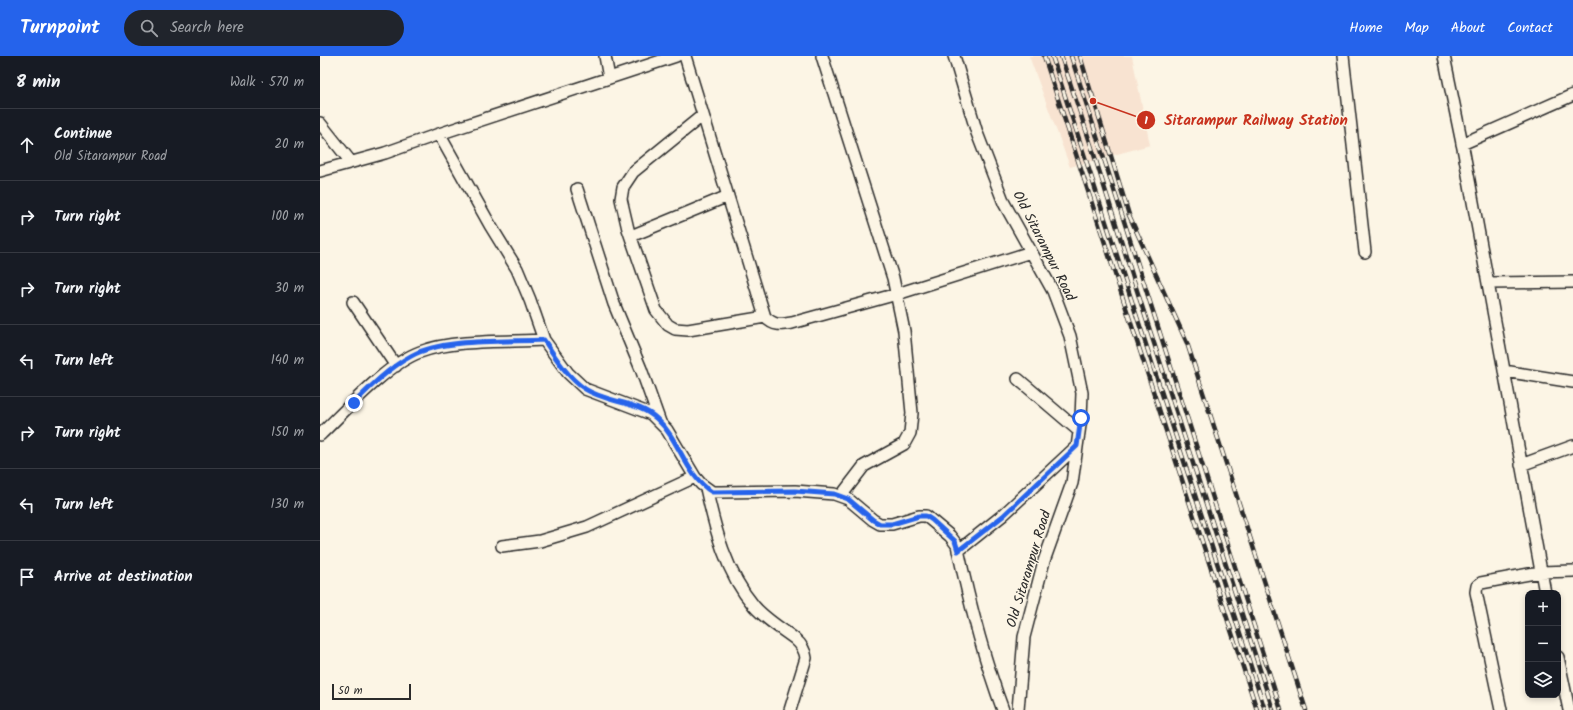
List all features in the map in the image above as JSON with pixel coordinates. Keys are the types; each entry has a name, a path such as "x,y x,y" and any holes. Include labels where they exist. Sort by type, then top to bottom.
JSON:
{"street":[{"path":"605,56 609,78"},
{"path":"320,171 385,153 676,56"},
{"path":"684,56 765,317 771,323 778,325 792,323 897,294 1031,252"},
{"path":"822,56 893,278 904,331 912,412 910,433 904,444 870,461 864,466 841,496"},
{"name":"Old Sitarampur Road","path":"954,56 977,133 1004,203 1053,291 1070,336 1082,393 1079,431 1072,483 1044,561 1024,637 1018,710"},
{"path":"1343,56 1365,252"},
{"path":"1444,56 1462,144 1544,590"},
{"path":"1462,144 1573,95"},
{"path":"703,115 633,172 623,187 621,199 631,236 656,310 668,325 675,329 688,330 765,317"},
{"path":"320,123 351,162"},
{"path":"439,134 490,225 517,269 544,340 568,373 585,389 595,394 651,414 667,430 695,477 706,488 712,492 795,491 834,494 841,496 856,505 873,520 880,524 892,524 919,516 926,516 955,541 978,633 991,678 1003,710"},
{"path":"577,189 614,304 641,369 661,423"},
{"path":"631,236 728,196"},
{"path":"1488,283 1573,282"},
{"path":"354,302 396,366"},
{"path":"320,434 376,382 410,356 421,351 452,344 544,340"},
{"path":"1504,371 1573,382"},
{"path":"1018,379 1079,431"},
{"path":"958,551 1003,516 1077,446"},
{"path":"1521,465 1573,446"},
{"path":"502,546 540,541 587,527 695,477"},
{"path":"706,488 716,531 728,562 742,588 754,606 801,644 805,651 806,658 790,710"},
{"path":"1501,710 1476,592 1477,586 1481,583 1540,572 1573,571"},
{"path":"1559,662 1569,710"}],"shaded area":[{"path":"1029,56 1132,56 1150,145 1070,167"}],"railway":[{"path":"1044,56 1257,710"},
{"path":"1052,56 1265,710"},
{"path":"1061,56 1273,710"},
{"path":"1071,56 1281,710"},
{"path":"1080,56 1093,99"},
{"path":"1092,94 1129,215 1187,343 1306,710"}],"place":[{"name":"Sitarampur Railway Station","path":"1093,101"}],"route":[{"path":"354,403 376,382 396,366 410,356 421,351 452,344 544,340 568,373 585,389 595,394 642,410 658,419 667,430 695,477 701,484 712,492 795,491 834,494 848,499 873,520 885,525 919,516 926,516 955,541 958,551 1003,516 1077,446 1081,418"}]}
